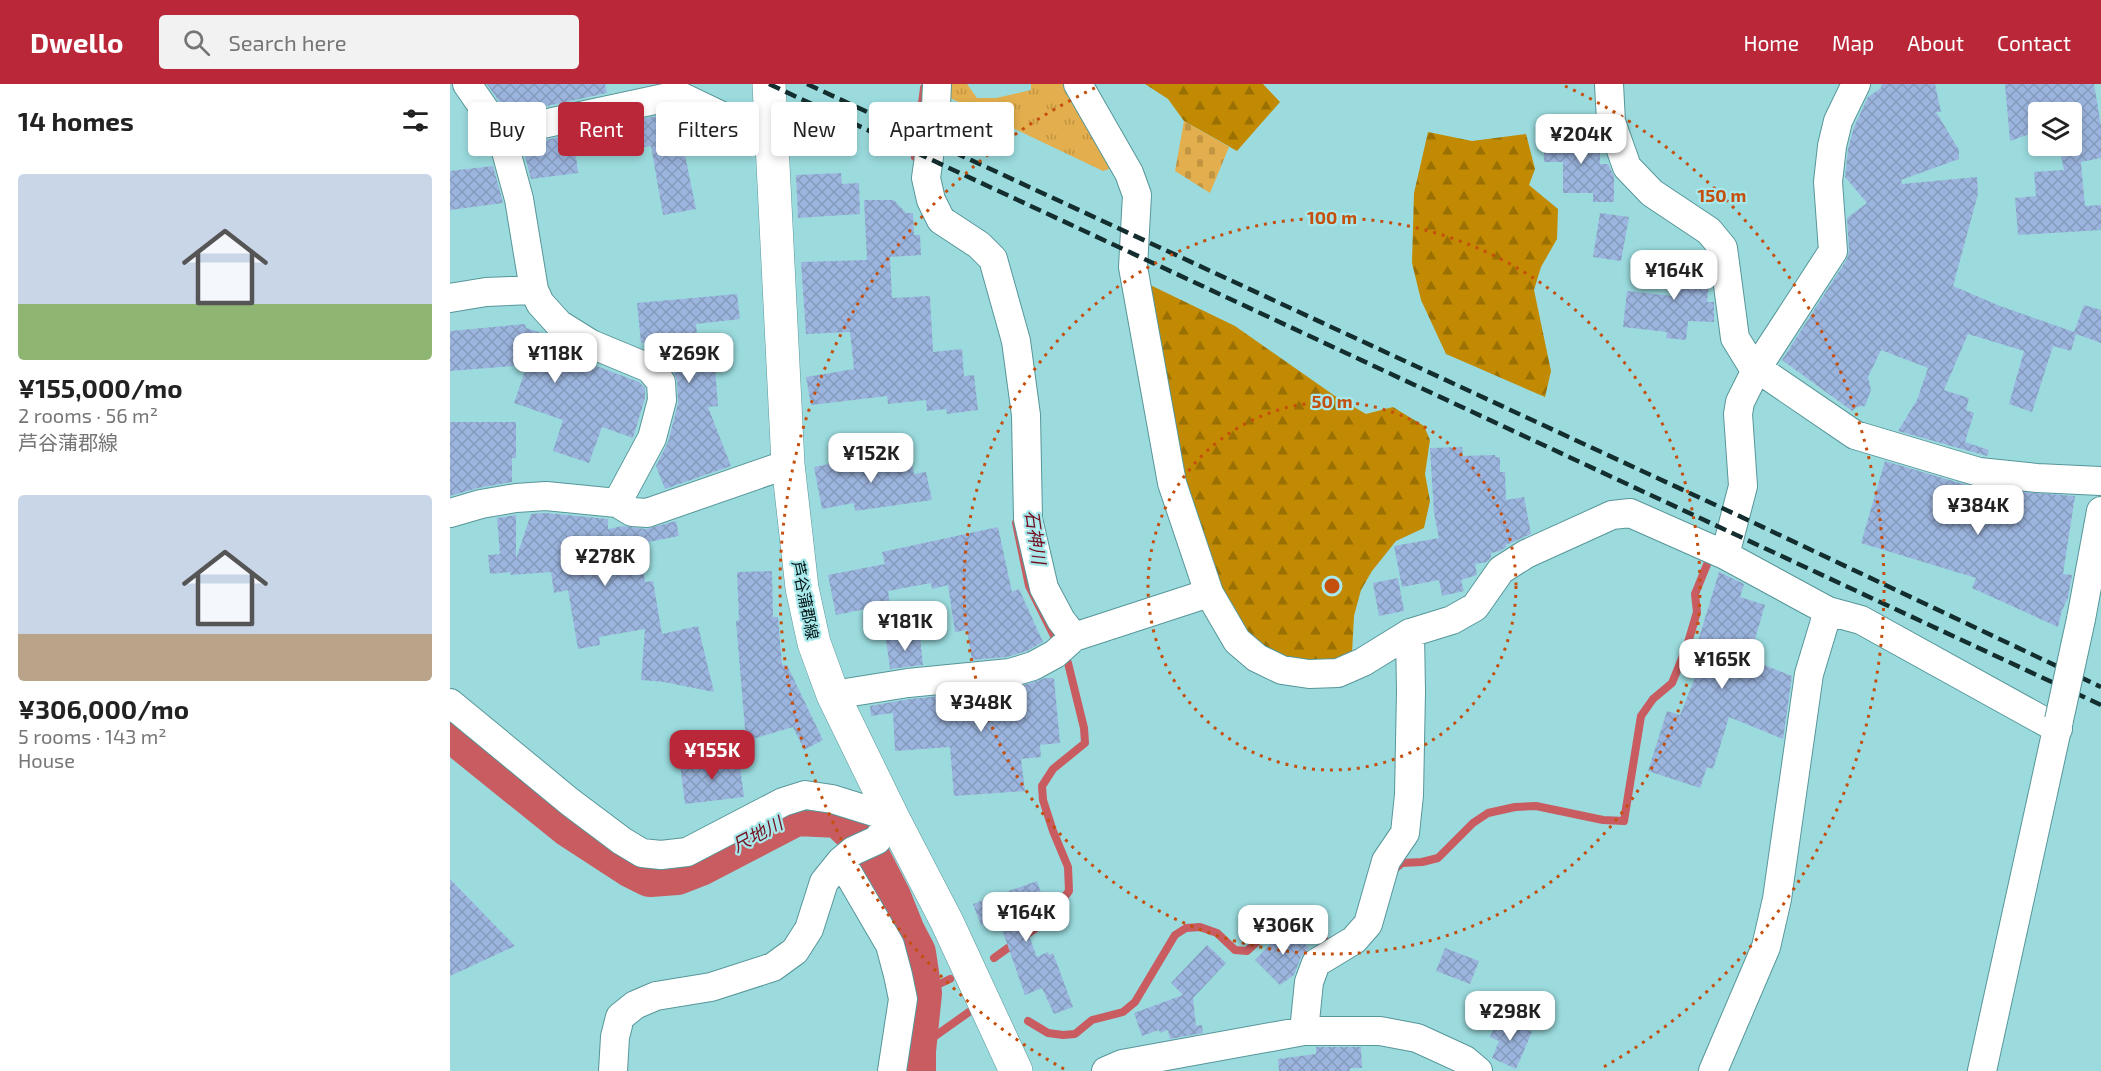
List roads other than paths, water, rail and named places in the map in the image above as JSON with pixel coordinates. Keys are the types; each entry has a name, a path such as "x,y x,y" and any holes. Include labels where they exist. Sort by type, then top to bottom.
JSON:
{"main road":[{"name":"芦谷蒲郡線","path":"769,84 771,121"},
{"name":"芦谷蒲郡線","path":"773,156 788,464 801,588 814,643 833,695 866,843 947,922 1016,1071"}],"street":[{"path":"467,84 479,102"},
{"path":"937,84 926,178 931,200 941,219 960,234 980,245 993,259 1016,341 1026,415 1028,519 1044,588 1061,620 1066,645"},
{"path":"1078,84 1129,172 1137,195 1133,267 1170,472 1209,593 1237,641 1257,658 1282,670 1309,674 1338,673 1363,662 1410,633 1452,620 1475,607 1502,570 1526,554 1612,515 1630,513 1725,555 1828,610 1861,620 2058,725"},
{"path":"1608,84 1611,122 1627,167 1652,193 1709,231 1723,248 1735,338 1751,364 1855,435 1979,472 2101,481"},
{"path":"1725,555 1743,486 1738,414 1740,402 1757,368 1833,251 1828,182 1832,146 1838,121 1856,84"},
{"path":"546,123 678,95 771,140"},
{"path":"507,156 519,199 534,290 540,303 559,324 591,344 650,368 661,382 662,400 652,438 617,503"},
{"path":"450,298 486,292 534,290"},
{"path":"450,513 481,504 546,496 617,503 632,512 647,513 788,464"},
{"path":"1982,1071 2081,619 2101,511"},
{"path":"833,695 908,682 1010,673 1033,666 1066,645 1209,593"},
{"path":"1713,1071 1766,947 1777,899 1809,674 1828,610"},
{"path":"1304,1032 1309,982 1316,963 1354,939 1368,924 1386,861 1405,833 1410,783 1410,633"},
{"path":"450,703 570,802 642,853 661,855 687,852 783,802 806,795 832,799 866,843 898,975 903,999 892,1071"},
{"path":"613,1071 615,1037 620,1017 635,1005 656,996 711,987 773,967 795,951 809,929 824,882 866,843"},
{"path":"1106,1071 1122,1064 1304,1032 1380,1031 1417,1038 1465,1060 1478,1071"}],"waterway":[{"name":"石神川","path":"915,157 924,88"},
{"name":"石神川","path":"1016,523 1029,586 1058,644"},
{"path":"1395,869 1402,863 1438,858 1473,823 1488,813 1515,807 1536,806 1603,820 1624,821 1641,716 1653,699 1672,683 1687,646 1697,612 1695,594 1708,562"},
{"name":"石神川","path":"994,958 1047,920 1069,891 1068,867 1043,800 1042,786 1053,769 1085,743 1084,728 1068,663 1063,654"},
{"name":"尺地川","path":"450,729 569,825 650,875 677,873 700,864 796,814 839,816 855,831 889,897 914,953 920,993 914,1071"},
{"path":"1028,1021 1048,1033 1075,1034 1092,1020 1123,1012 1135,1002 1175,935 1186,928 1200,927 1217,933 1235,950 1247,951 1286,915 1299,914 1309,921 1326,942"},
{"name":"石神川","path":"920,993 950,979"},
{"path":"914,1051 969,1012"}],"railway":[{"path":"769,84 2101,705"},
{"path":"807,84 1750,521 2101,687"}]}
